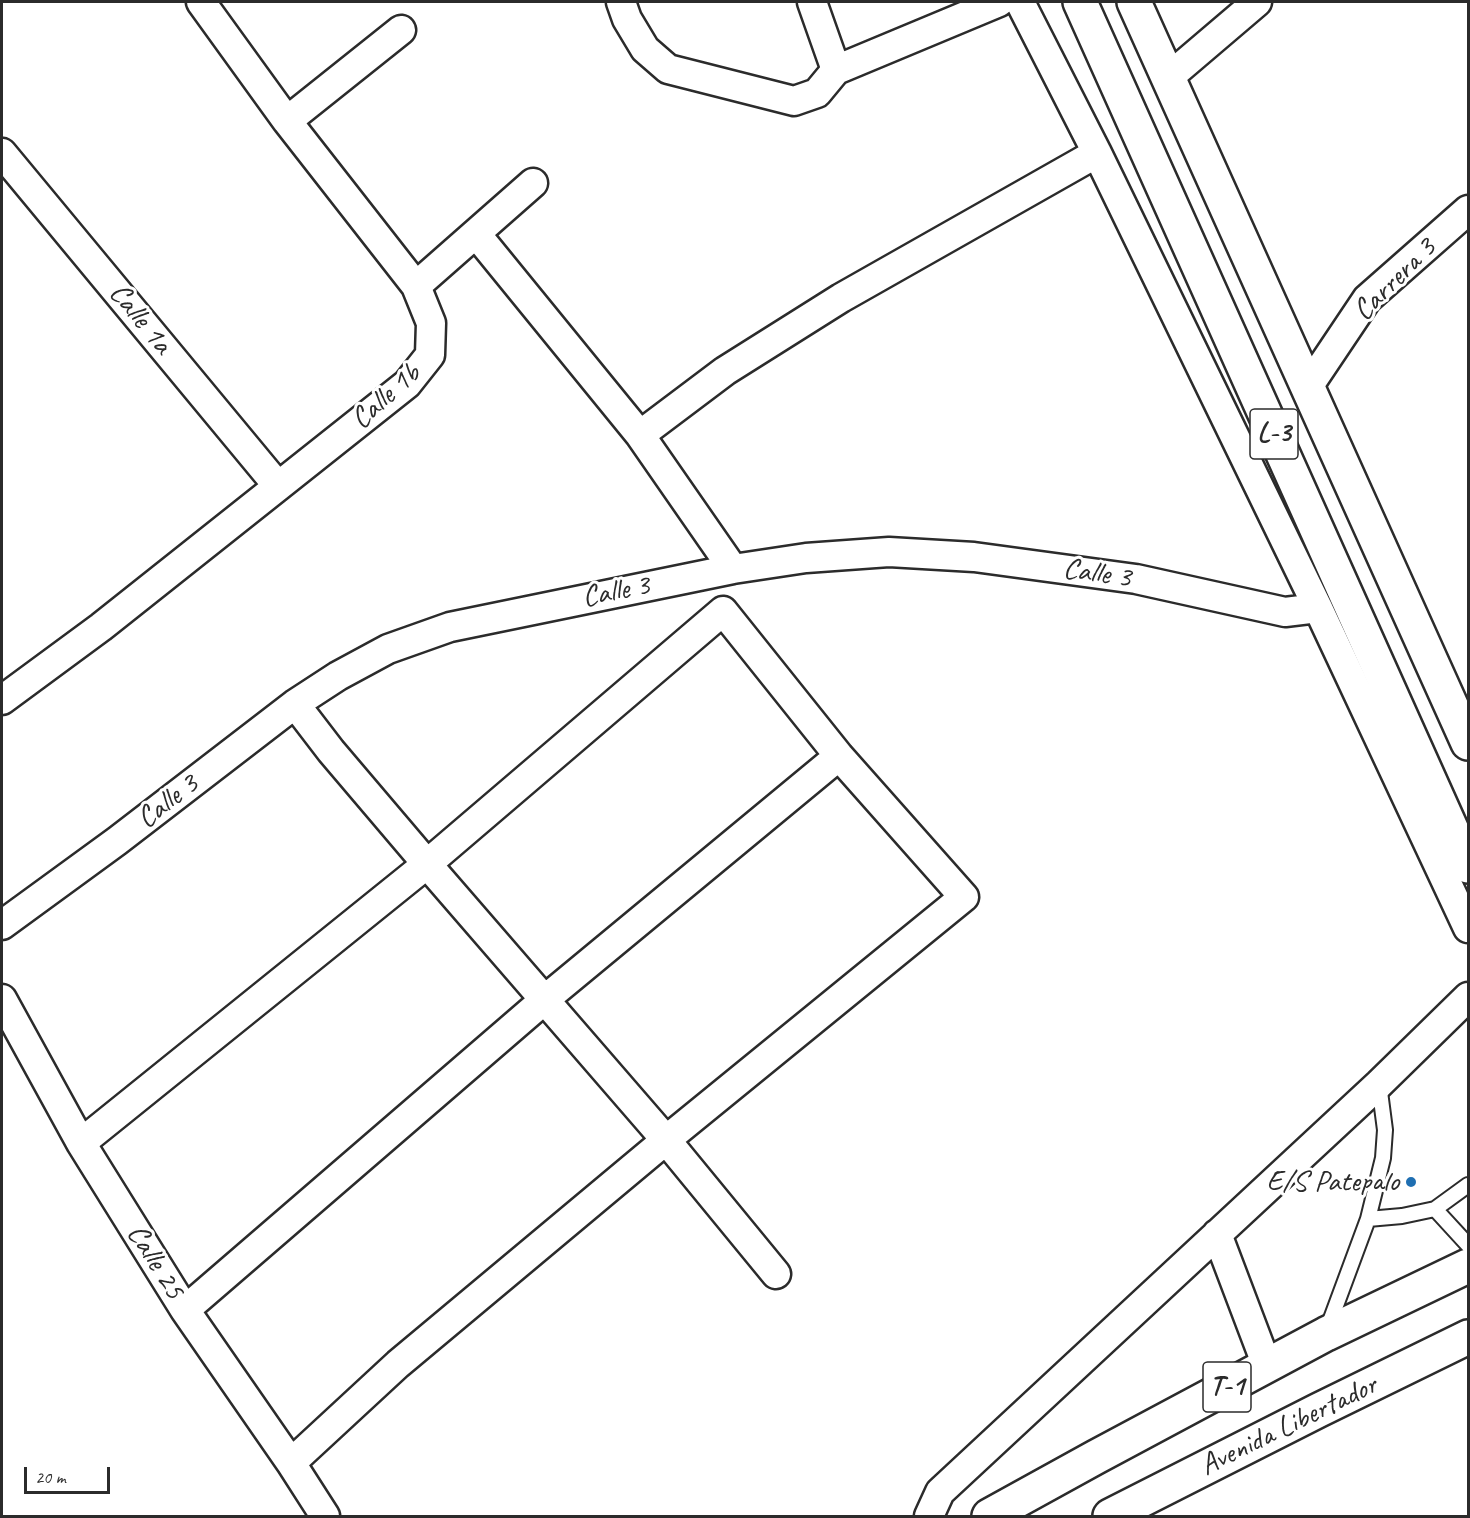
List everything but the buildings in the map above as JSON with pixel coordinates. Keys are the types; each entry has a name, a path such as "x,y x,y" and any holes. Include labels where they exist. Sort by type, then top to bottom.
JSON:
{"main road":[{"name":"L-3","path":"1080,2 1468,866"},
{"name":"L-3","path":"1134,2 1308,387 1457,705 1468,743"},
{"name":"Avenida Libertador","path":"989,1516 1096,1456 1326,1334 1468,1266"},
{"name":"Avenida Libertador","path":"1110,1516 1468,1337"}],"street":[{"name":"Calle 1b","path":"2,700 101,627 407,384 430,355 431,323 416,286 287,122 201,2"},
{"path":"621,2 627,19 645,49 668,69 794,101 817,93 836,70 999,2"},
{"path":"812,2 836,70"},
{"path":"1020,2 1097,153 1318,608 1468,928"},
{"path":"1169,77 1257,2"},
{"path":"287,122 400,30"},
{"name":"Calle 1a","path":"2,153 278,486"},
{"path":"640,435 725,371 841,298 1097,153"},
{"path":"416,286 533,183"},
{"name":"Carrera 3","path":"1308,387 1366,299 1468,210"},
{"path":"477,234 640,435 732,569"},
{"name":"Calle 3","path":"2,925 117,841 295,704 338,676 388,649 450,627 732,569 806,558 889,552 974,557 1136,579 1285,612 1318,608"},
{"path":"81,1143 427,864 723,611 839,756 964,897 666,1140 398,1364 291,1463"},
{"path":"295,704 331,751 543,1001 666,1140 776,1274"},
{"path":"185,1310 543,1001 839,756"},
{"path":"929,1516 940,1492 1379,1084 1468,997"},
{"name":"Calle 25","path":"2,999 81,1143 185,1310 325,1516"},
{"path":"1217,1234 1267,1366"}],"lane":[{"path":"1326,1334 1368,1219 1383,1158 1385,1130 1379,1084"},
{"path":"1368,1219 1402,1216 1435,1209 1468,1185"},
{"path":"1435,1209 1468,1245"}],"place":[{"name":"E/S Patepalo","path":"1411,1182"}]}
